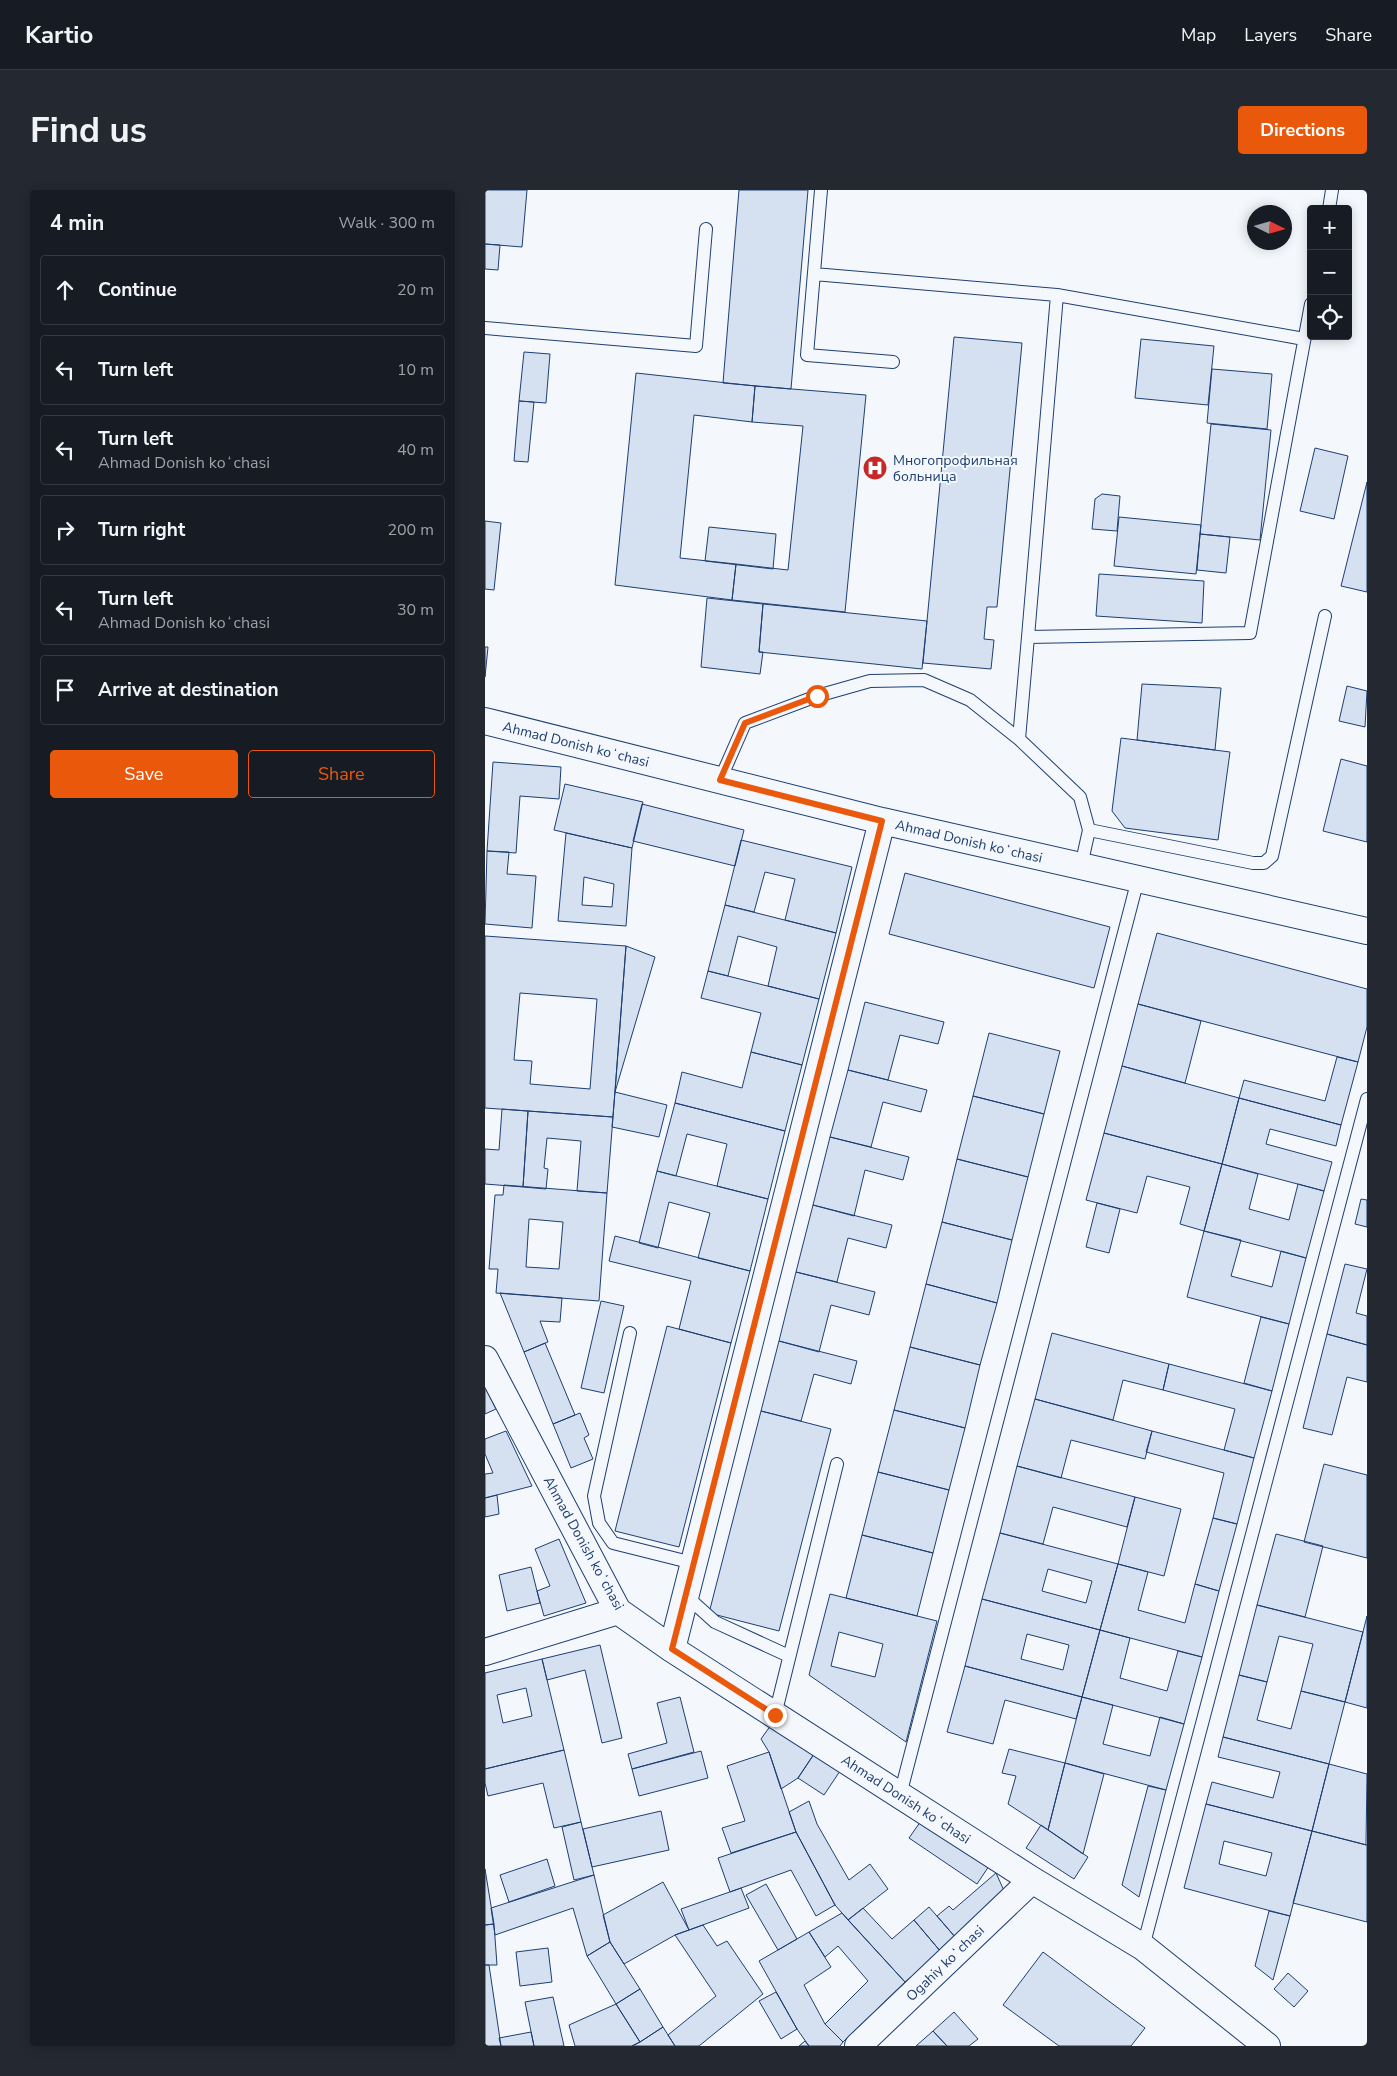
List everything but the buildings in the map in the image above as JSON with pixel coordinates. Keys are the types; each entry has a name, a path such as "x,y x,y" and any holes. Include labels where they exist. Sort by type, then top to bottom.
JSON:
{"street":[{"name":"Ahmad Donish koʻchasi","path":"485,721 882,821 1367,931"},
{"path":"672,1649 882,821"},
{"name":"Ahmad Donish koʻchasi","path":"485,1359 618,1611 672,1649 1032,1880 1143,1947 1267,2046"},
{"path":"485,1652 618,1611"},
{"name":"Ogahiy koʻchasi","path":"858,2046 1032,1880"}],"lane":[{"path":"821,190 807,355 893,362"},
{"path":"1330,205 1333,190"},
{"path":"485,328 696,346 706,229"},
{"path":"814,274 1057,295 1304,339"},
{"path":"1019,739 1057,295"},
{"path":"1028,637 1250,633 1307,324"},
{"path":"1089,830 1253,863 1265,863 1272,856 1325,616"},
{"path":"720,780 745,723 817,696 870,680 924,680 970,700 1019,739 1080,797 1089,830 1081,866"},
{"path":"900,1795 1138,879"},
{"path":"1143,1947 1367,1099"},
{"path":"630,1333 594,1496 599,1523 613,1543 693,1563"},
{"path":"775,1715 837,1464"},
{"path":"685,1595 715,1622 789,1656"}],"place":[{"name":"Многопрофильная больница","path":"875,468"}],"route":[{"path":"775,1715 672,1649 882,821 720,780 745,723 817,696"}]}
